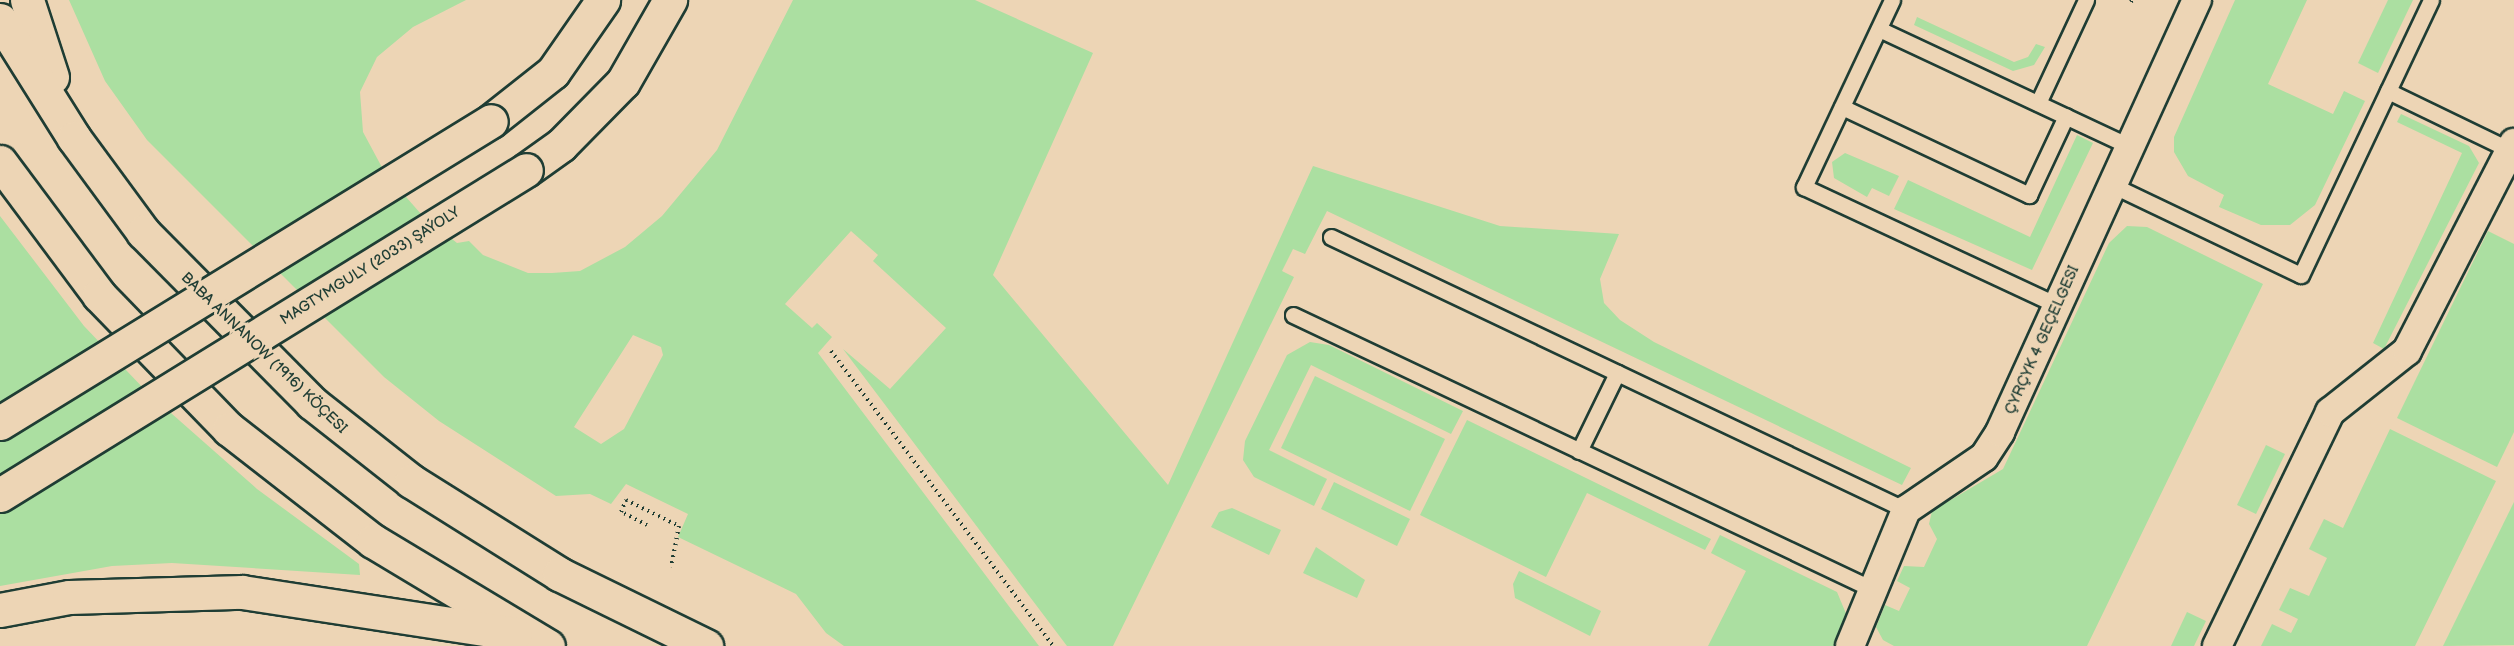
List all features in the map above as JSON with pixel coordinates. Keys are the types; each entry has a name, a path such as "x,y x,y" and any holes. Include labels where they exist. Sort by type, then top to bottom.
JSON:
{"main road":[{"path":"27,0 74,138"},
{"path":"0,423 491,121 553,72 603,0"},
{"name":"MAGTYMGULY (2033) ŞAÝOLY","path":"0,495 526,170 561,145 623,82 670,0"},
{"name":"BABA ANNANOW (1916) KÖÇESI","path":"0,20 74,138 142,232 350,435 411,481 559,574 706,646"},
{"path":"0,162 99,295 201,404 364,534 537,641"},
{"path":"0,610 69,597 242,592 537,641"}],"street":[{"name":"ÇYRÇYK 4 GEÇELGESI","path":"1906,510 1984,457 2057,305 2197,0"},
{"path":"2217,646 2330,412 2407,351 2512,146"},
{"path":"1855,644 1870,588 1906,510"}],"lane":[{"path":"1892,0 1804,187 2057,305"},
{"path":"2038,103 2086,0"},
{"path":"2112,184 2301,275 2431,0"},
{"path":"1879,29 2129,146"},
{"path":"2388,91 2512,146"},
{"path":"1842,107 2029,195 2066,116"},
{"path":"1331,237 1906,510"},
{"path":"1293,315 1870,588"},
{"path":"1580,451 1617,373"}],"path":[{"path":"831,351 1053,646"},
{"path":"647,525 621,512 626,500 679,526 671,567"}],"green space":[{"path":"69,0 466,0 413,27 377,57 360,92 363,132 385,173 421,214 457,243 469,241 483,255 528,273 580,271 625,247 662,216 717,150 793,0 975,0 1093,53 993,275 1168,485 1313,166 1500,226 1619,234 1600,279 1604,303 1620,320 1654,342 1911,468 1902,485 1327,211 1305,254 1293,249 1282,271 1294,277 1113,646 1067,646 843,349 890,389 946,328 873,261 878,255 851,231 785,304 812,328 817,323 832,337 818,353 1039,646 844,646 826,633 796,594 678,537 688,514 626,484 611,504 590,494 556,496 439,421 384,377 147,140 105,81","holes":["633,335 661,347 663,355 624,429 601,444 574,427"]},
{"path":"2235,0 2307,0 2268,84 2333,114 2344,91 2365,101 2315,205 2290,225 2261,225 2219,207 2224,195 2188,176 2174,152 2174,137"},
{"path":"2388,0 2413,0 2378,73 2358,63"},
{"path":"1917,17 2014,62 2028,57 2036,44 2045,47 2034,65 2013,71 1914,25"},
{"path":"2401,114 2469,146 2479,163 2384,349 2373,343 2462,153 2397,122"},
{"path":"2077,135 2093,143 2032,270 1894,209 1908,180 2030,237"},
{"path":"1845,153 1899,176 1889,196 1872,188 1867,197 1834,178 1832,162"},
{"path":"0,216 84,326 146,391 257,489 359,564 360,575 172,563 112,566 0,586"},
{"path":"2127,226 2147,227 2263,284 2087,646 1894,646 1883,640 1876,627 1885,605 1899,611 1910,588 1897,581 1904,566 1924,567 1937,539 1929,524 1932,511 2003,469 2109,243"},
{"path":"2488,231 2514,244 2514,432 2497,467 2397,418"},
{"path":"1310,342 1329,345 1463,411 1451,434 1311,365 1269,450 1327,479 1314,506 1254,477 1243,460 1245,441 1287,355"},
{"path":"1315,376 1445,439 1410,511 1281,448"},
{"path":"1467,420 1711,539 1705,550 1587,493 1546,577 1420,515"},
{"path":"2390,429 2496,481 2415,646 2261,646 2272,624 2291,633 2298,619 2279,610 2290,588 2309,596 2327,558 2309,549 2324,519 2343,528"},
{"path":"2266,445 2285,454 2256,514 2237,505"},
{"path":"1334,482 1410,519 1397,546 1321,509"},
{"path":"2514,502 2514,645 2443,646"},
{"path":"1232,508 1281,530 1269,555 1211,527 1219,512"},
{"path":"1720,535 1837,592 1847,616 1834,646 1708,646 1746,571 1711,553"},
{"path":"1316,547 1365,580 1357,598 1303,573"},
{"path":"1519,571 1601,611 1590,636 1515,598 1513,584"},
{"path":"2187,612 2206,621 2194,646 2171,646"}]}
